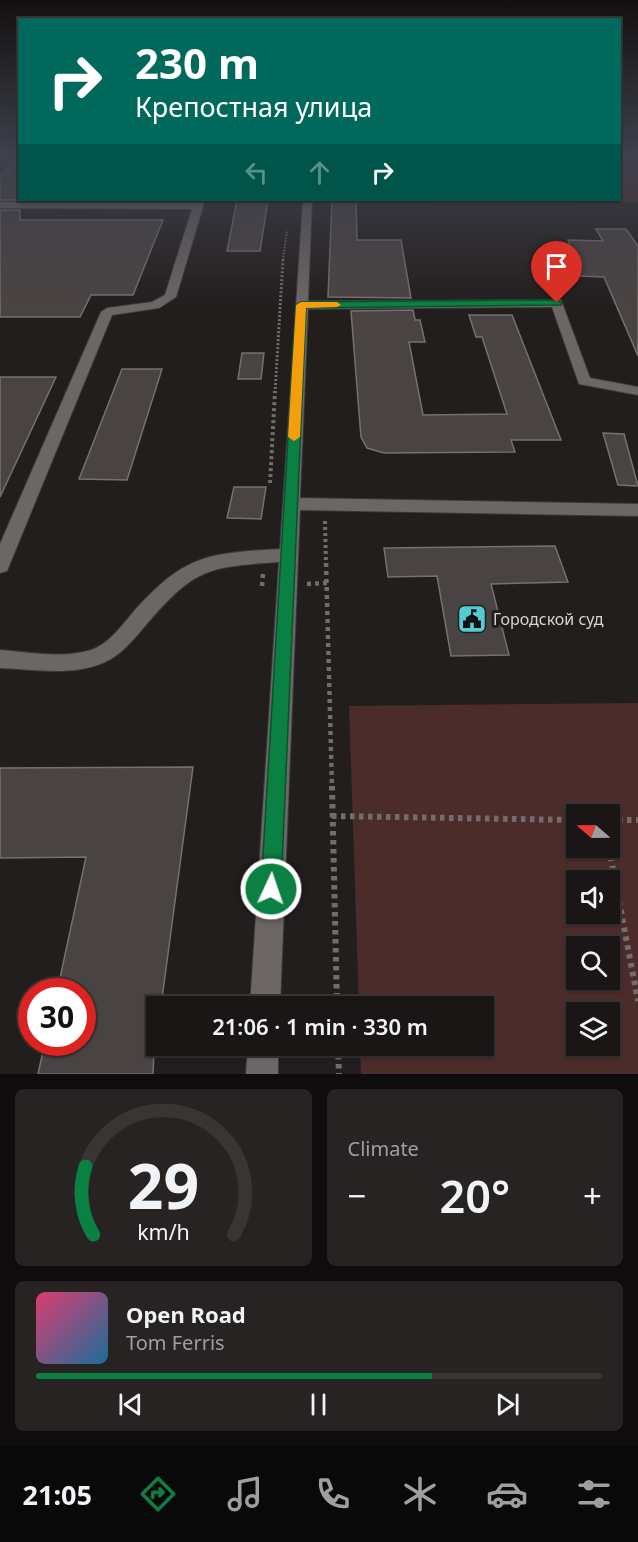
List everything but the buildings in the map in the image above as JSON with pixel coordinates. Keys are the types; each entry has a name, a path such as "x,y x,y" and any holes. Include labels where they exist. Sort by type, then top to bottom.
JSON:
{"street":[{"path":"0,566 107,312 155,305 170,297 198,207"},
{"path":"266,996 307,207"},
{"path":"301,305 557,303 584,381 638,391"},
{"path":"291,504 638,510"},
{"path":"0,659 60,661 98,657 131,628 172,583 215,560 288,555"},
{"path":"261,1074 262,1056"}],"path":[{"path":"325,505 337,996"},
{"path":"332,816 566,820"},
{"path":"620,820 638,820"},
{"path":"611,858 638,1000"},
{"path":"338,1056 339,1074"}],"shaded area":[{"path":"638,703 638,1074 361,1074 360,1056 494,1056 494,996 359,996 349,706"}],"slow traffic":[{"path":"294,437 301,305 337,305"}],"place":[{"name":"Городской суд","path":"472,619"}],"route":[{"path":"271,889 301,305 557,303"}]}
